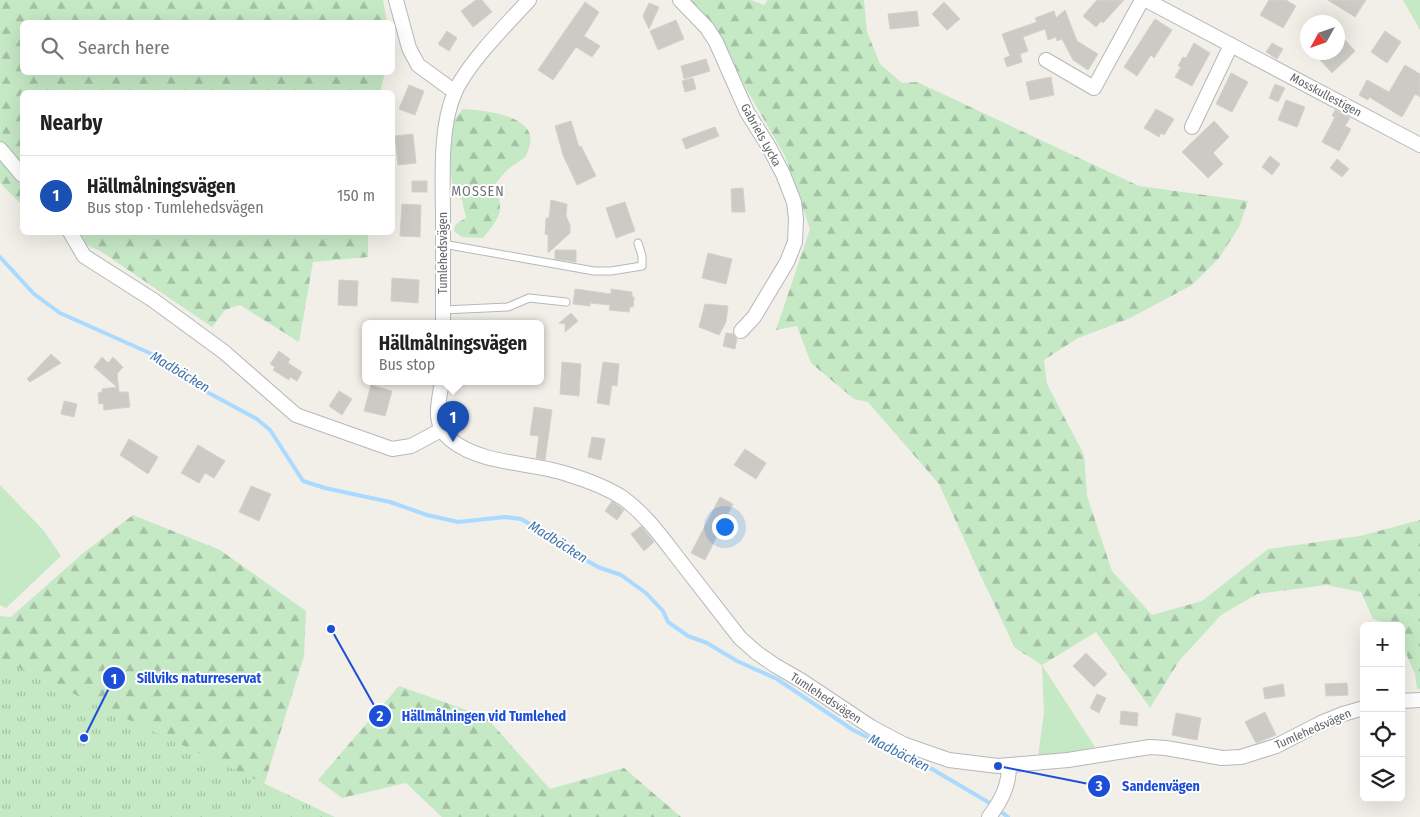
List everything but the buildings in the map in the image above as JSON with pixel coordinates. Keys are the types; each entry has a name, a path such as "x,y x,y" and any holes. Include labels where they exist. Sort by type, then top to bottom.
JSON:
{"street":[{"path":"396,0 409,48 418,65 455,92"},
{"name":"Tumlehedsvägen","path":"443,317 443,182 445,137 449,112 455,92 468,70 529,0"},
{"name":"Gabriels Lycka","path":"680,0 707,28 716,42 747,112 769,147 783,174 794,202 796,219 795,242 787,262 754,317 741,331"},
{"path":"1046,60 1094,88 1142,0"},
{"name":"Mosskullestigen","path":"1146,0 1420,145"},
{"path":"1192,127 1232,45"},
{"path":"0,149 20,173"},
{"path":"72,235 84,256 153,300 216,346 296,415 392,449 412,446 441,430 438,416 442,385"},
{"name":"Tumlehedsvägen","path":"441,430 453,442 463,448 506,461 542,466 566,473 606,489 623,499 650,522 740,638 757,653 871,727 903,744 949,760 1009,766 1068,760 1150,747 1222,758 1241,757 1276,746 1321,723 1360,709"},
{"path":"1405,701 1420,700"},
{"path":"995,809 1007,786 1009,766"}],"lane":[{"path":"443,244 594,271 611,271 642,266 642,256 638,243"},
{"path":"443,317 508,307 529,298 566,302"}],"green space":[{"path":"0,0 383,0 387,20 20,20 20,75 384,75 381,90 20,90 20,203 0,183"},
{"path":"686,0 751,0 764,5 768,0 864,0 867,32 880,64 902,83 917,82 1139,186 1248,201 1239,227 1219,258 1192,285 1128,319 1078,338 1044,360 1047,384 1084,455 1087,496 1112,571 1152,615 1202,601 1268,549 1360,536 1420,520 1420,689 1417,689 1415,674 1405,651 1405,622 1382,622 1373,619 1361,592 1326,585 1257,594 1221,615 1179,661 1150,708 1096,632 1042,665 1015,648 939,484 868,402 854,399 811,363 797,326 776,330 810,229 785,156 712,29"},
{"path":"1403,0 1420,0 1420,30"},
{"path":"463,109 494,113 517,120 525,126 530,134 530,144 525,157 509,169 495,184 500,208 499,213 494,224 483,238 462,237 454,231 456,225 466,218 462,200 453,192 449,159 449,138 451,127"},
{"path":"61,235 368,235 368,257 313,262 299,342 240,305 225,310 212,327 99,250"},
{"path":"0,485 44,531 61,556 6,608 0,605"},
{"path":"133,515 220,550 306,611 304,656 254,817 24,817 0,806 0,616 11,617 82,554"},
{"path":"0,659 335,817 0,817"},
{"path":"1042,665 1095,747 1067,753 1038,756 1044,713"},
{"path":"399,686 486,717 550,789 624,768 681,817 442,817 406,783 342,798 318,780"}],"waterway":[{"name":"Madbäcken","path":"0,257 34,294 60,313 154,355 207,392 257,419 270,430 303,481 325,488 390,502 427,515 458,522 505,517 521,519 598,567 621,575 646,593 663,611 668,622 688,636 707,643 737,661 777,679 853,730 932,769 993,805"},
{"name":"Madbäcken","path":"999,810 1008,817"}],"place":[{"name":"Hällmålningsvägen","path":"453,442"},
{"name":"Hällmålningen vid Tumlehed","path":"331,629"},
{"name":"Sillviks naturreservat","path":"84,738"},
{"name":"Sandenvägen","path":"998,766"}],"district":[{"name":"MOSSEN","path":"478,191"}]}
